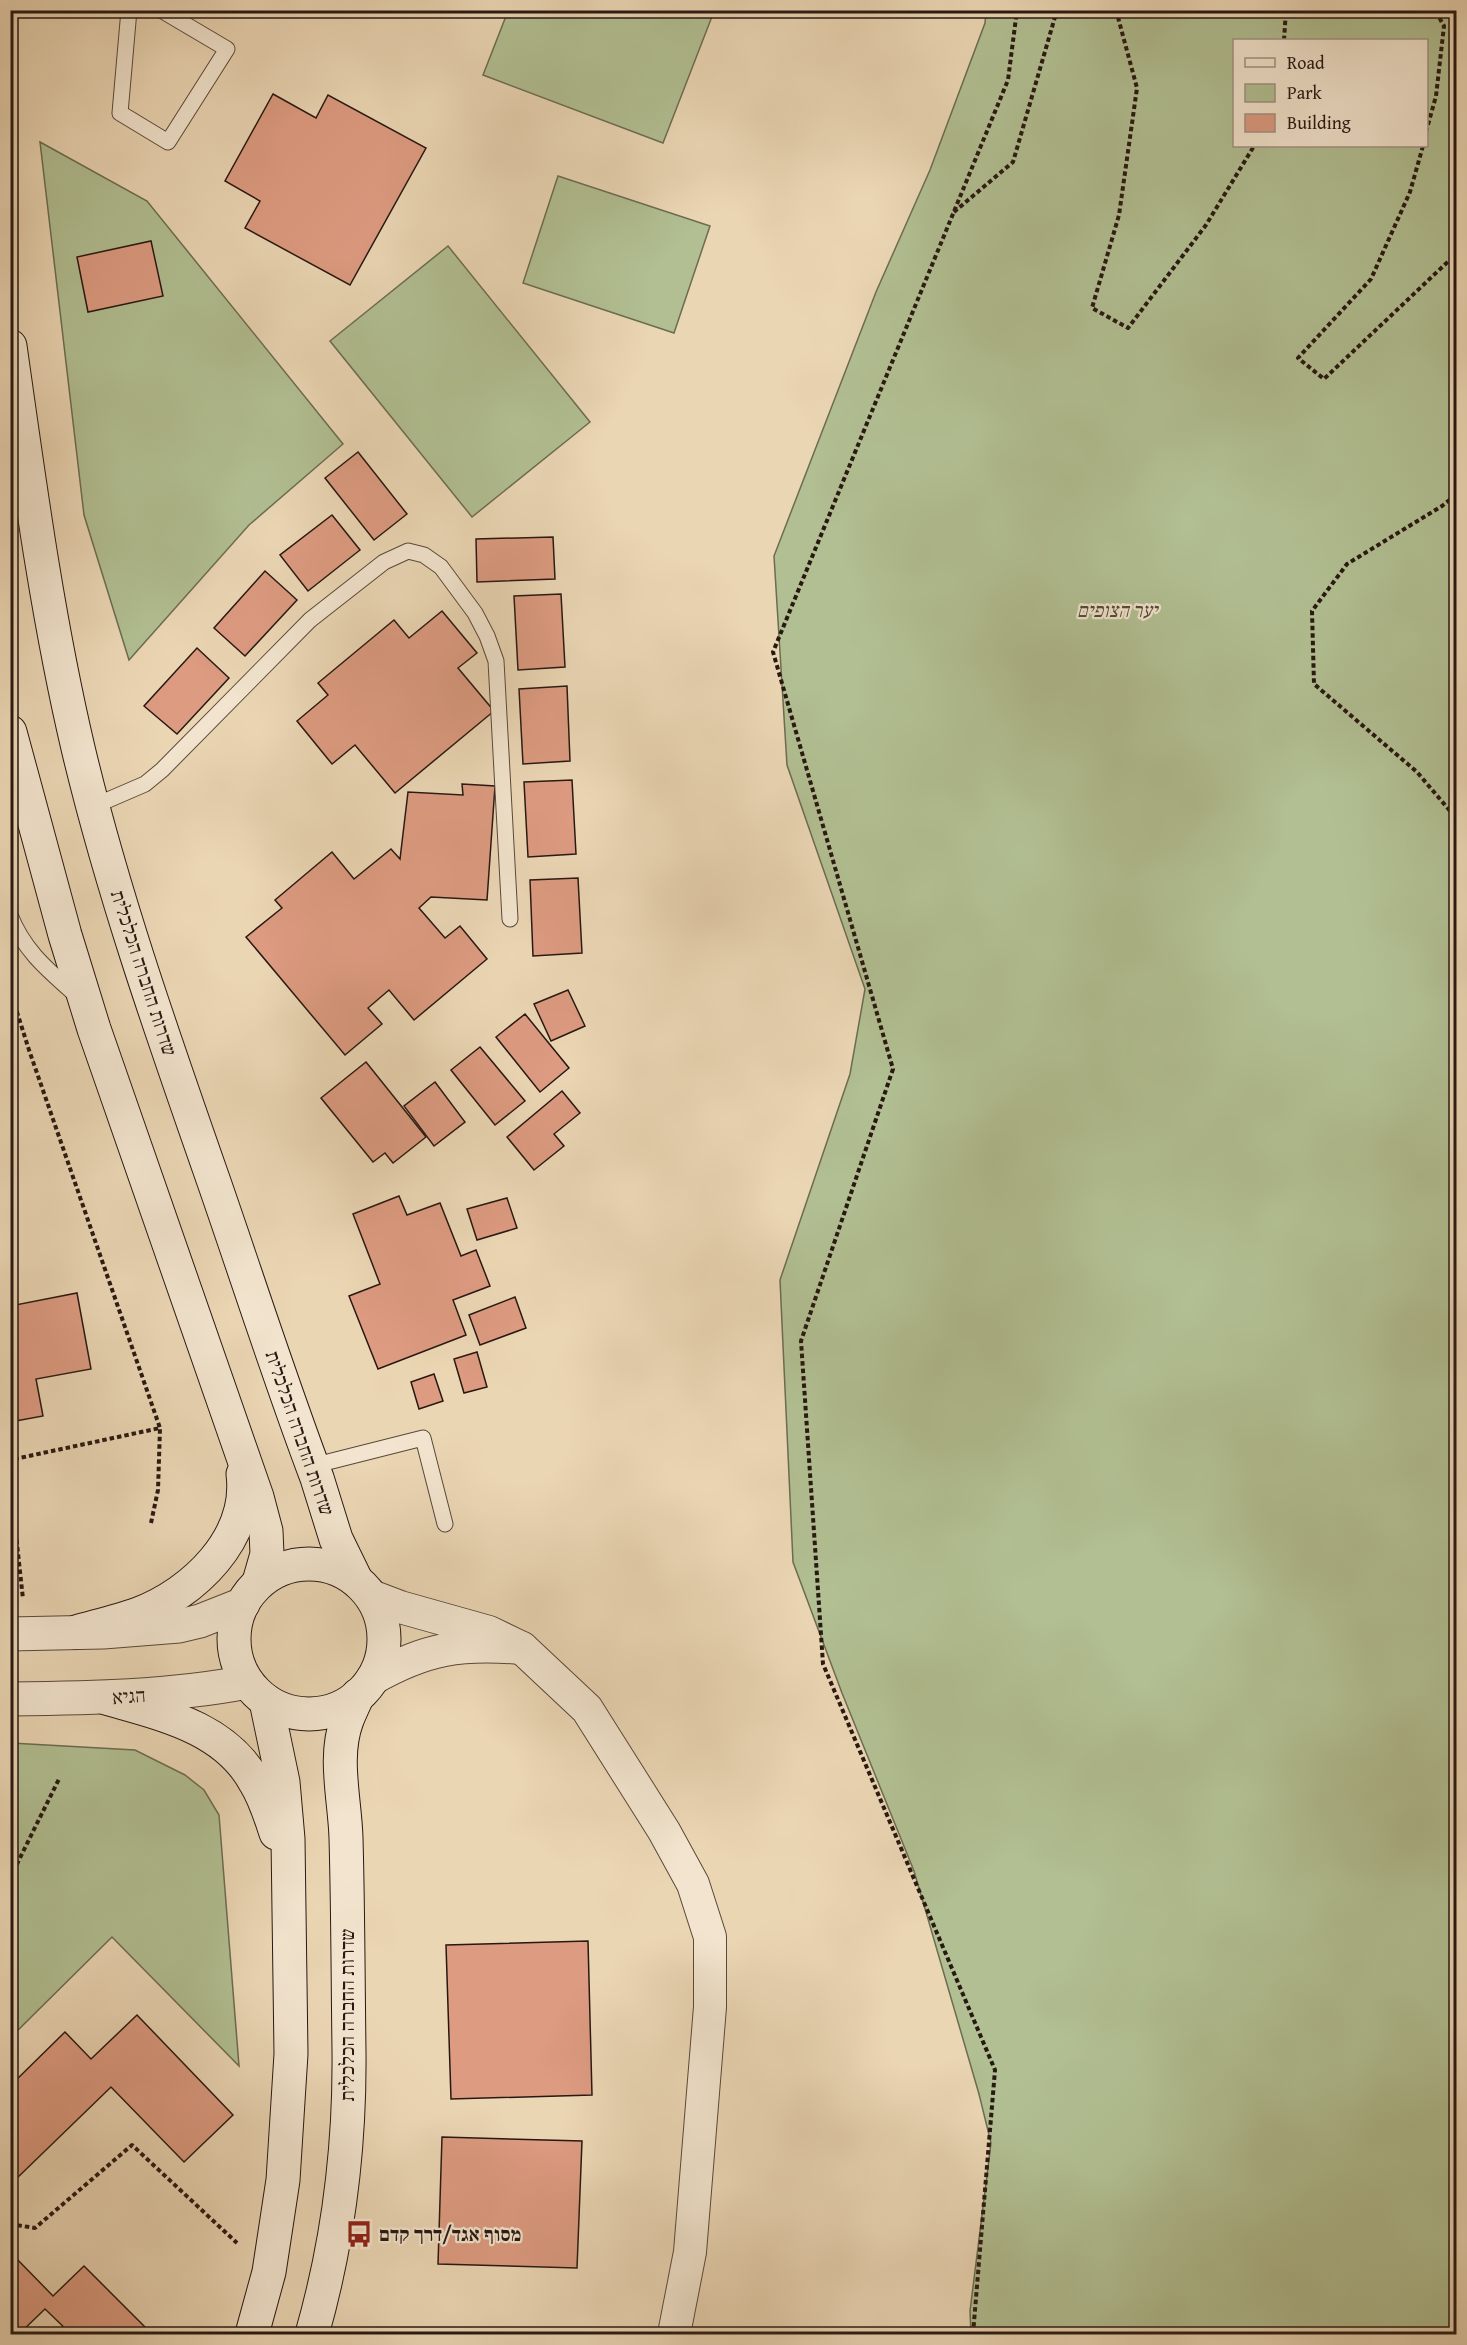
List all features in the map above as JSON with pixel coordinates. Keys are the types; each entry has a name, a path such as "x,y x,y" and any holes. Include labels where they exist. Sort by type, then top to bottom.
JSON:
{"main road":[{"name":"שדרות החברה הכלכלית","path":"10,346 18,453 61,670 94,806 153,1009 336,1539 364,1588"},
{"path":"10,732 43,858 86,1003 239,1446 266,1531 267,1554 251,1593 235,1623 234,1644 238,1664 256,1691 283,1782 288,1839 291,2054 283,2180 269,2272 252,2334"},
{"path":"76,1632 139,1613 166,1599 214,1562 240,1517 245,1491 239,1446"},
{"path":"18,1634 179,1626 200,1621 251,1593 277,1571 297,1565 318,1564 338,1569 364,1588 381,1616 384,1637 382,1659 365,1687 337,1709 313,1714 288,1712 256,1691"},
{"name":"שדרות החברה הכלכלית","path":"312,2334 326,2285 342,2187 349,2043 346,1837 340,1773 346,1722 365,1687"},
{"name":"הגיא","path":"10,1699 106,1698 215,1688 256,1691"},
{"path":"106,1698 177,1719 220,1742 241,1762 254,1779 265,1800 287,1862"}],"street":[{"path":"364,1588 400,1607 489,1632 522,1648 587,1709 664,1831 693,1884 710,1936 710,2007 690,2252 674,2334"},
{"path":"365,1687 415,1657 457,1646 491,1645 522,1648"}],"lane":[{"path":"129,10 120,113 168,142 226,49 161,10"},
{"path":"94,806 145,784 162,770 303,626 384,562 408,550 424,555 441,567 475,614 487,636 496,661 510,920"},
{"path":"10,915 18,936 37,960 86,1003"},
{"path":"312,1466 423,1438 445,1524"}],"path":[{"path":"973,2334 995,2070 823,1664 801,1341 893,1069 773,652 1008,80 1017,10"},
{"path":"953,212 1013,162 1057,10"},
{"path":"1116,10 1137,88 1119,215 1092,308 1128,328 1206,225 1253,147"},
{"path":"1284,39 1286,10"},
{"path":"1428,125 1436,96 1444,26 1435,10"},
{"path":"1423,147 1410,192 1371,279 1299,358 1324,379 1456,254"},
{"path":"1456,495 1442,506 1347,564 1312,611 1314,684 1417,772 1456,818"},
{"path":"10,990 160,1428 158,1490 151,1523"},
{"path":"10,1460 160,1428"},
{"path":"10,1480 18,1634"},
{"path":"10,1878 59,1779"},
{"path":"10,2224 35,2228 132,2145 269,2272"}],"green space":[{"path":"704,10 713,14 663,143 483,75 508,11"},
{"name":"יער הצופים","path":"986,11 1456,11 1456,2334 971,2334 970,2311 991,2143 979,2094 914,1871 842,1693 793,1562 780,1280 850,1074 865,989 787,765 774,556 876,292 930,170 985,23"},
{"path":"40,142 147,201 343,444 249,525 129,660 84,515"},
{"path":"558,176 710,226 674,333 523,283"},
{"path":"448,246 590,422 472,517 330,341"},
{"path":"11,1743 135,1750 185,1775 204,1790 219,1815 239,2066 112,1937 11,2037"}],"building":[{"path":"273,94 316,118 328,95 426,148 350,285 245,228 260,201 225,181"},
{"path":"151,241 163,296 88,312 77,257"},
{"path":"358,452 407,514 374,540 325,478"},
{"path":"332,515 360,550 308,591 280,555"},
{"path":"553,537 555,579 477,582 476,539"},
{"path":"265,571 297,600 245,656 214,628"},
{"path":"561,594 565,667 518,670 514,596"},
{"path":"442,611 477,653 458,668 494,711 395,793 355,745 332,764 297,721 328,695 318,683 394,620 409,638"},
{"path":"197,648 229,678 177,734 144,706"},
{"path":"567,686 570,761 523,764 519,689"},
{"path":"572,780 576,854 528,857 524,782"},
{"path":"462,784 495,786 487,900 431,897 419,908 445,938 460,926 487,959 414,1020 389,990 368,1008 382,1024 345,1055 246,937 282,908 275,900 332,852 354,879 391,849 400,859 408,792 463,795"},
{"path":"578,878 582,953 533,956 530,880"},
{"path":"568,990 585,1026 551,1041 534,1004"},
{"path":"525,1014 569,1068 540,1092 496,1037"},
{"path":"480,1047 525,1101 495,1125 451,1070"},
{"path":"366,1062 426,1137 393,1163 385,1153 373,1162 321,1098"},
{"path":"435,1082 465,1122 434,1146 404,1106"},
{"path":"562,1091 580,1113 554,1134 564,1146 534,1170 507,1137"},
{"path":"399,1196 407,1215 440,1203 461,1256 476,1250 490,1286 453,1300 466,1335 378,1369 349,1296 380,1284 353,1214"},
{"path":"507,1198 517,1228 477,1240 467,1209"},
{"path":"77,1293 91,1369 36,1379 43,1416 10,1422 10,1306"},
{"path":"515,1297 526,1328 480,1345 469,1315"},
{"path":"477,1352 487,1387 464,1393 454,1359"},
{"path":"434,1374 443,1401 419,1409 411,1382"},
{"path":"588,1941 592,2095 451,2099 446,1945"},
{"path":"137,2015 233,2115 184,2162 111,2087 14,2181 10,2177 10,2086 65,2032 91,2059"},
{"path":"442,2137 582,2141 577,2268 438,2264"},
{"path":"14,2256 53,2296 84,2266 152,2334 71,2334 45,2309 19,2334 10,2334 10,2260"}],"place":[{"name":"מסוף אגד/דרך קדם","path":"359,2234"}]}
